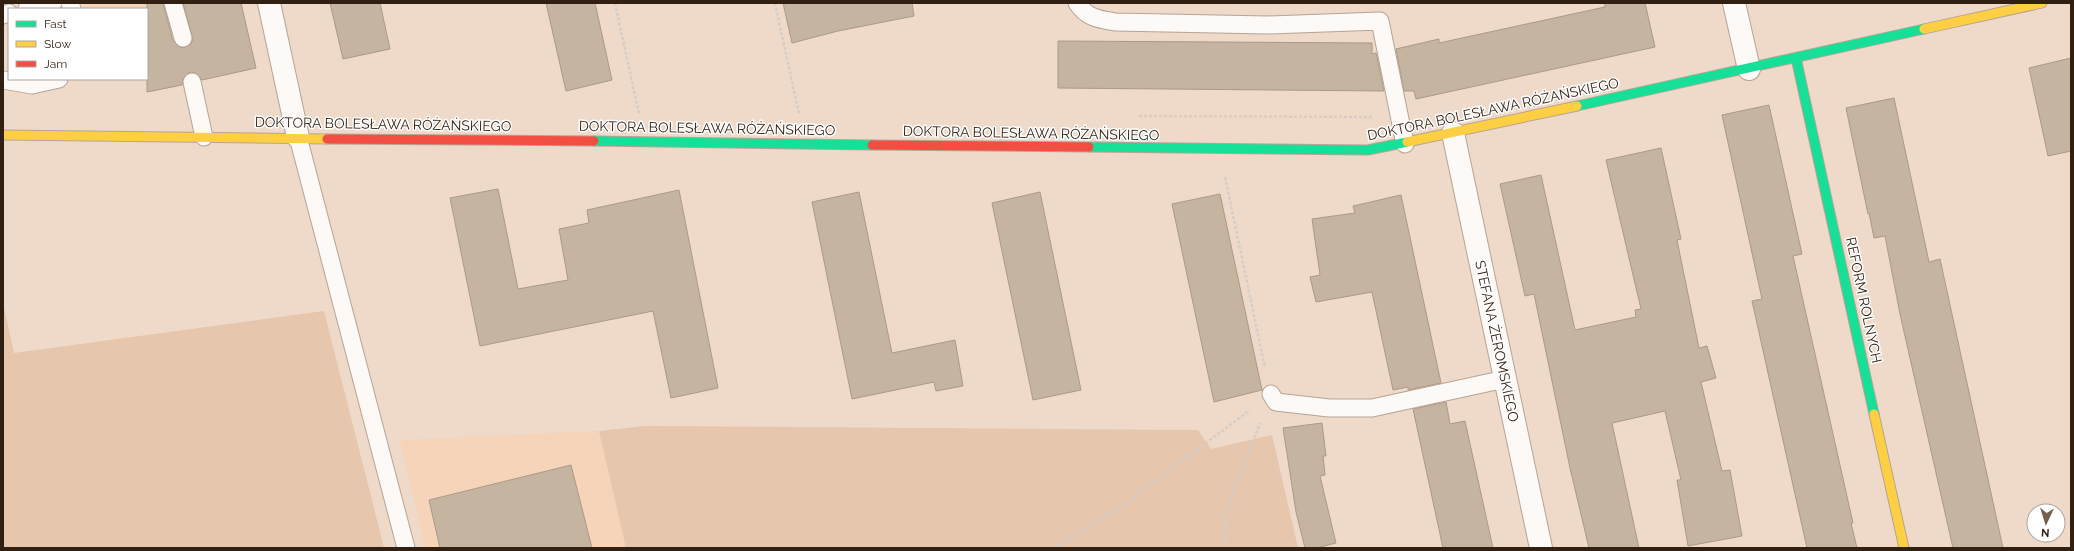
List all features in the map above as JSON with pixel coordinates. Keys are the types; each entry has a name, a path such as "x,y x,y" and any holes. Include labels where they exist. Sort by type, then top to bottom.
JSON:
{"street":[{"path":"268,3 298,137"},
{"path":"1734,3 1749,69"},
{"name":"DOKTORA BOLESŁAWA RÓŻAŃSKIEGO","path":"3,135 298,137 1368,150 1404,144 1749,69 2042,3"},
{"name":"REFORM ROLNYCH","path":"1796,58 1904,548"},
{"name":"STEFANA ŻEROMSKIEGO","path":"1453,133 1542,548"}],"lane":[{"path":"31,8 53,3"},
{"path":"173,3 183,38"},
{"path":"1077,3 1083,12 1096,19 1115,22 1267,25 1380,21 1404,144"},
{"path":"3,80 32,85 54,80"},
{"path":"192,82 204,137"},
{"path":"298,137 406,548"},
{"path":"1271,394 1276,402 1329,408 1372,408 1505,379"}],"path":[{"path":"615,3 640,115 632,115"},
{"path":"775,3 800,115 792,115"},
{"path":"1132,116 1376,117 1399,114"},
{"path":"1219,149 1271,394 1226,512 1225,548"},
{"path":"1053,548 1123,505 1271,394"}],"shaded area":[{"path":"83,3 151,3 148,8 85,8"},
{"path":"3,303 14,353 324,311 384,548 3,548"},
{"path":"644,426 1198,430 1211,449 1272,435 1298,548 626,548 599,431"},
{"path":"599,431 626,548 425,548 400,440"}],"building":[{"path":"147,3 163,3 173,41 181,48 190,45 193,40 183,3 241,3 256,68 202,80 195,73 190,72 183,79 182,85 147,92"},
{"path":"330,3 380,3 390,49 343,59"},
{"path":"546,3 595,3 612,80 566,91"},
{"path":"783,3 912,3 914,16 838,31 792,43"},
{"path":"1605,3 1645,3 1655,47 1416,99 1414,91 1404,91 1396,49 1439,39 1439,43 1605,7"},
{"path":"1058,41 1372,43 1372,54 1376,53 1384,91 1058,88"},
{"path":"2071,58 2071,151 2048,156 2029,68"},
{"path":"1894,98 1929,262 1940,259 2003,548 1953,548 1900,314 1885,236 1874,238 1869,213 1868,214 1846,108"},
{"path":"1769,105 1802,254 1793,256 1853,523 1851,523 1857,548 1807,548 1752,301 1762,299 1722,115"},
{"path":"1661,148 1681,239 1677,240 1699,348 1707,346 1716,378 1701,382 1722,471 1730,470 1742,536 1688,546 1677,480 1681,480 1665,411 1612,423 1639,548 1589,548 1570,468 1534,294 1525,296 1500,184 1541,175 1575,330 1636,317 1635,310 1641,309 1606,160"},
{"path":"498,189 518,289 568,280 559,229 589,223 587,210 679,190 718,388 671,398 653,311 480,346 450,198"},
{"path":"859,192 892,353 955,340 963,386 936,391 934,382 852,399 812,202"},
{"path":"1040,192 1081,390 1033,400 992,203"},
{"path":"1220,194 1262,390 1214,402 1172,204"},
{"path":"1401,195 1441,383 1408,390 1408,387 1393,390 1372,292 1316,302 1310,277 1320,275 1312,219 1355,213 1353,206"},
{"path":"1446,402 1450,424 1465,421 1493,548 1443,548 1413,409"},
{"path":"1322,423 1326,456 1323,456 1325,475 1320,476 1336,543 1316,548 1305,548 1296,512 1283,428"},
{"path":"571,465 592,548 440,548 429,500"}],"traffic: fast":[{"path":"1577,106 1924,29"},
{"path":"1796,58 1874,414"},
{"path":"594,141 872,145"},
{"path":"1089,147 1368,150 1407,142"}],"traffic: slow":[{"path":"1924,29 2042,3"},
{"path":"1407,142 1577,106"},
{"path":"3,135 327,139"},
{"path":"1874,414 1904,548"}],"traffic: jam":[{"path":"327,139 594,141"},
{"path":"872,145 1089,147"}]}
